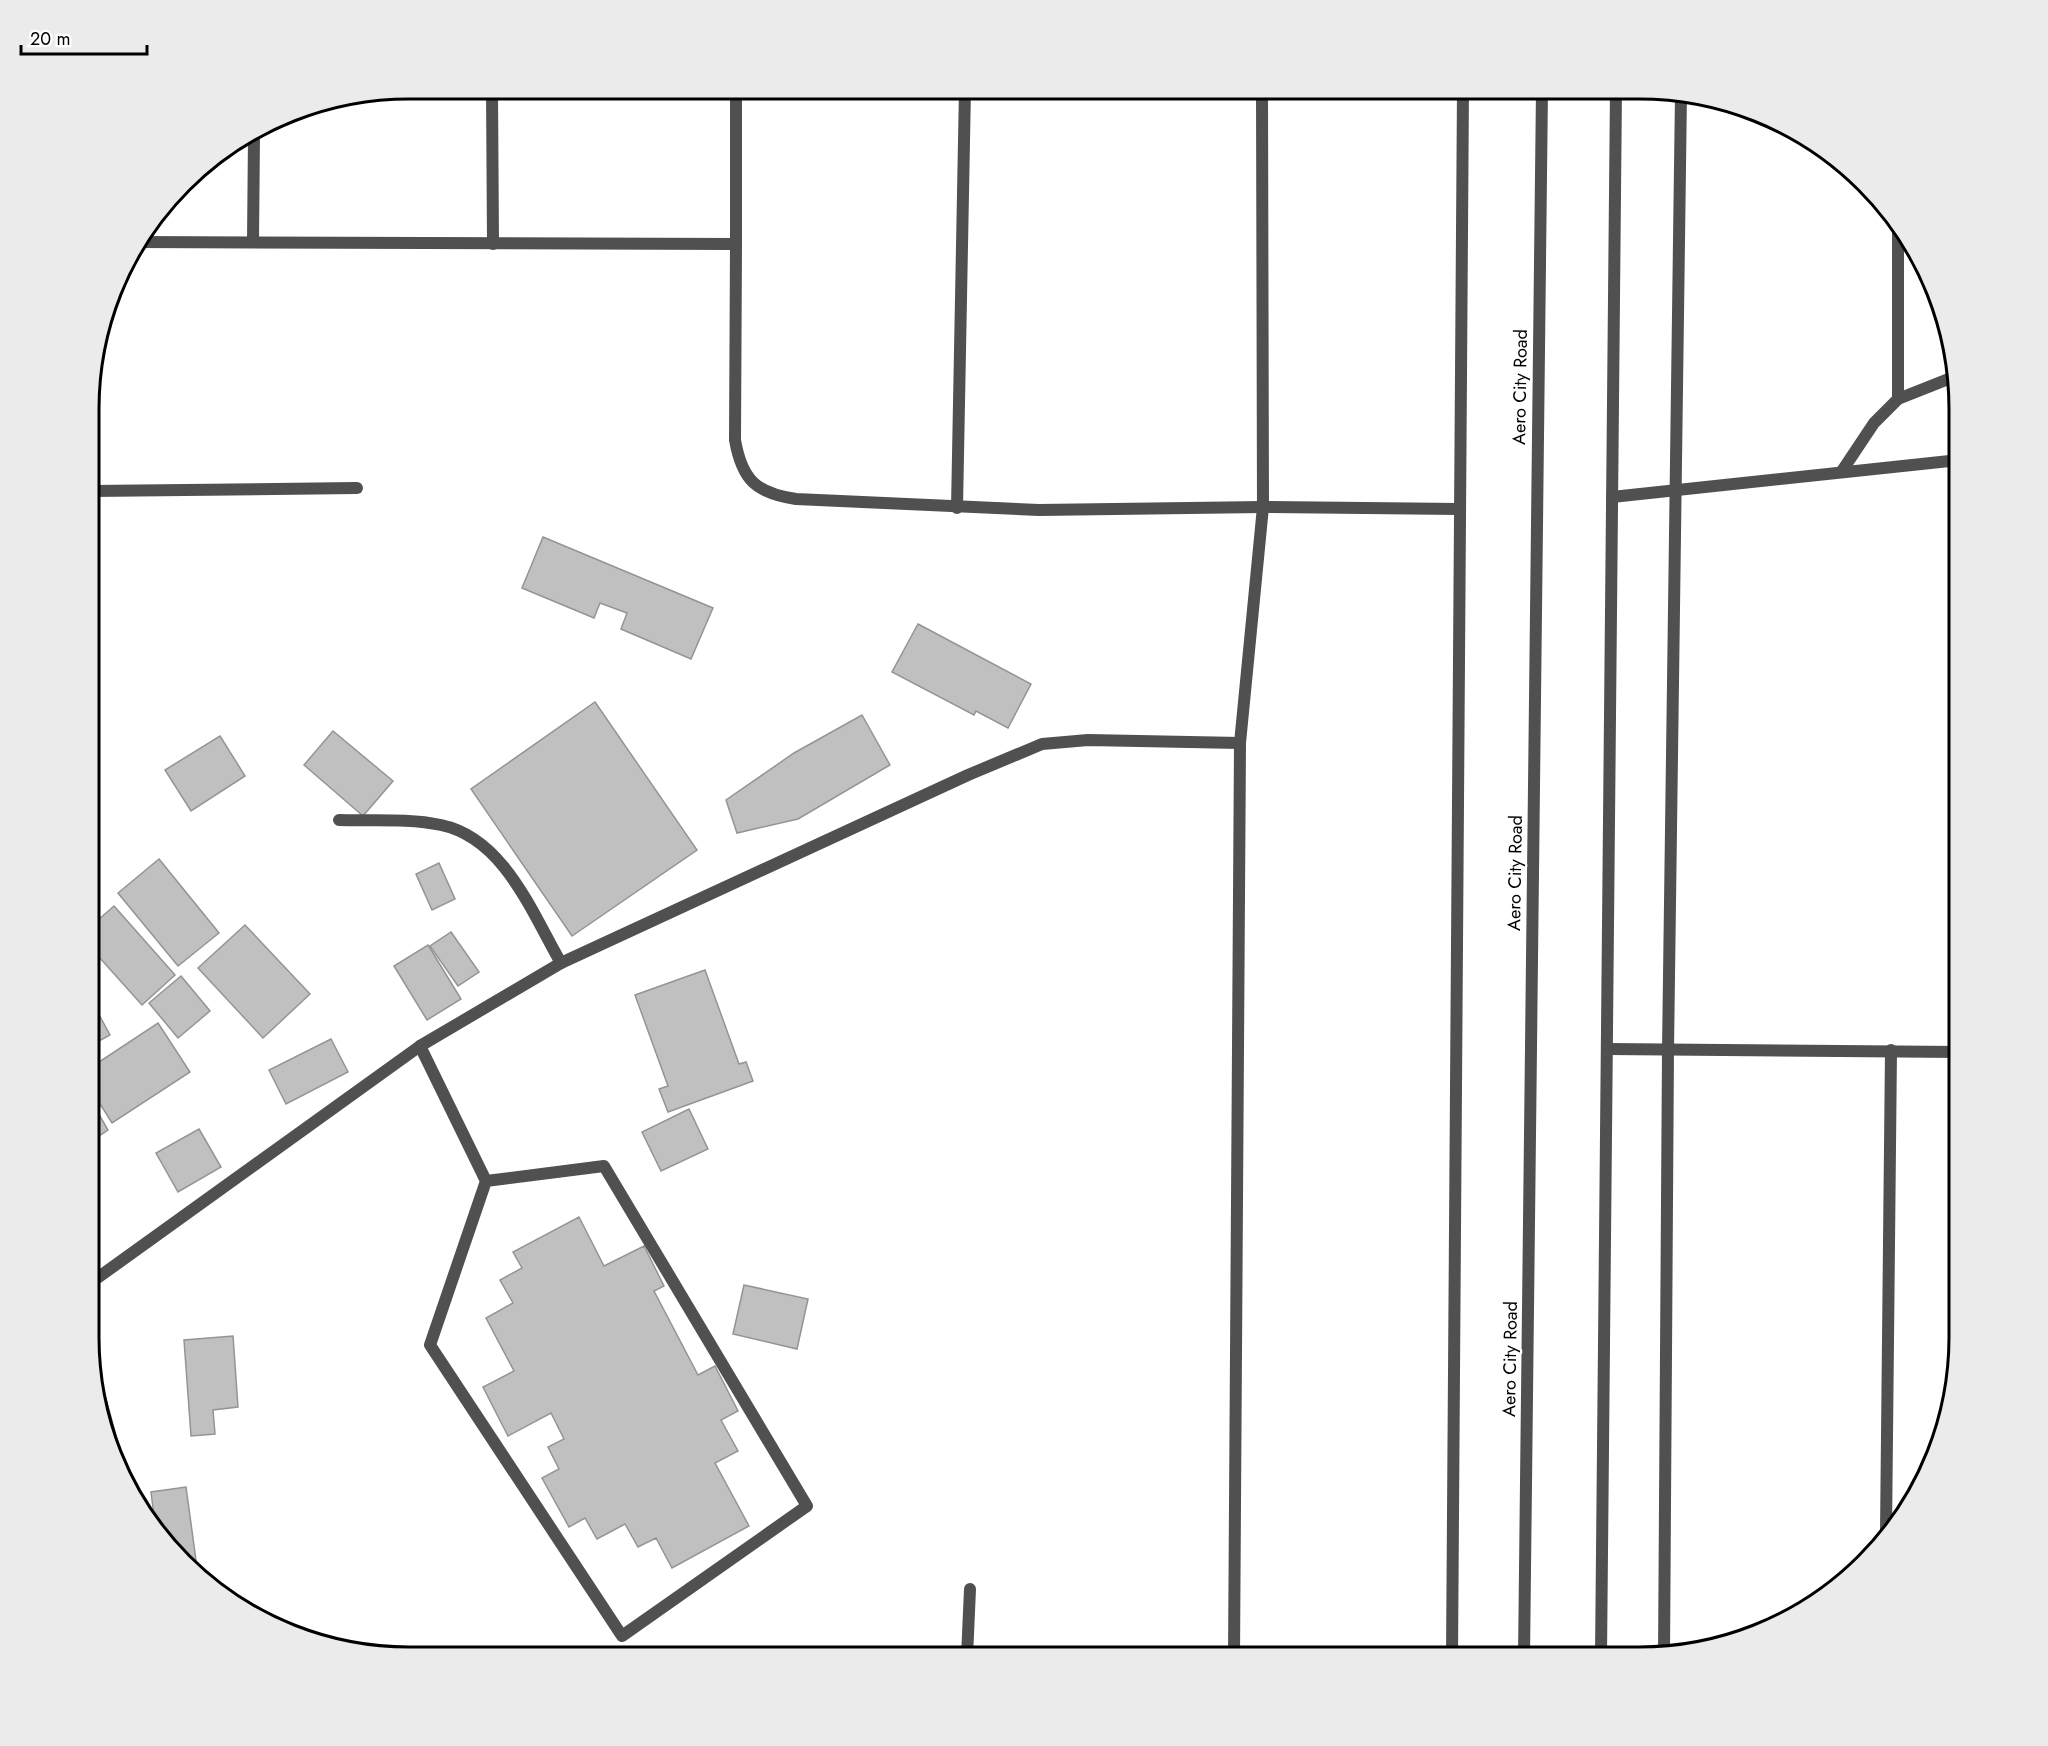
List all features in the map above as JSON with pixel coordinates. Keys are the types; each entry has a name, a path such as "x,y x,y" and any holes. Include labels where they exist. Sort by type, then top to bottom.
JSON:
{"street":[{"path":"492,99 493,244"},
{"path":"736,99 735,440 739,464 749,481 773,495 796,499 957,508 1459,509"},
{"path":"957,508 965,99"},
{"path":"1234,1647 1240,743 1263,507 1262,99"},
{"path":"1452,1647 1463,99"},
{"name":"Aero City Road","path":"1524,1647 1542,99"},
{"path":"1601,1647 1616,99"},
{"path":"1664,1646 1668,1050 1681,102"},
{"path":"254,140 254,241"},
{"path":"1898,239 1898,399"},
{"path":"148,242 736,244"},
{"path":"1842,471 1874,423 1898,399 1947,380"},
{"path":"1612,497 1677,488 1949,461"},
{"path":"99,491 357,488"},
{"path":"99,1277 420,1046 561,963 968,775 1042,744 1088,740 1240,743"},
{"path":"339,820 441,825 467,835 490,851 505,867 561,963"},
{"path":"420,1046 486,1181 430,1345 621,1636 807,1506 604,1166 486,1181"},
{"path":"1608,1049 1949,1052"},
{"path":"1886,1524 1891,1050"},
{"path":"967,1647 970,1589"}],"building":[{"path":"543,537 713,608 691,659 621,629 627,613 600,603 594,618 522,588"},
{"path":"918,624 1031,684 1008,728 976,711 974,715 892,672"},
{"path":"595,702 697,850 572,936 471,789"},
{"path":"862,715 890,765 798,819 737,833 726,800 794,753"},
{"path":"333,731 393,781 363,816 304,765"},
{"path":"220,736 245,776 191,811 165,770"},
{"path":"159,859 219,933 178,966 118,893"},
{"path":"439,863 455,899 432,910 416,874"},
{"path":"114,906 175,975 142,1005 99,957 99,919"},
{"path":"245,925 310,994 263,1038 198,968"},
{"path":"451,932 479,972 458,986 430,946"},
{"path":"428,945 461,999 427,1020 394,966"},
{"path":"705,970 739,1064 746,1062 753,1081 668,1112 659,1089 668,1086 635,995"},
{"path":"181,976 210,1011 178,1038 149,1003"},
{"path":"99,1015 110,1035 99,1041"},
{"path":"158,1023 190,1072 112,1123 99,1102 99,1062"},
{"path":"331,1039 348,1072 286,1104 269,1070"},
{"path":"689,1109 708,1149 661,1171 642,1132"},
{"path":"99,1114 108,1130 99,1136"},
{"path":"199,1129 221,1167 178,1192 156,1153"},
{"path":"579,1217 604,1266 644,1246 664,1286 654,1291 698,1375 715,1366 738,1411 721,1420 738,1451 715,1463 749,1526 672,1568 656,1538 638,1547 625,1524 597,1539 585,1518 569,1527 542,1478 559,1469 548,1447 564,1439 551,1413 508,1436 483,1387 514,1371 486,1318 513,1303 500,1280 522,1268 513,1252"},
{"path":"744,1285 808,1299 797,1349 733,1334"},
{"path":"233,1336 238,1407 213,1410 215,1434 191,1436 184,1340"},
{"path":"186,1487 196,1560 176,1542 154,1513 151,1492"}]}
